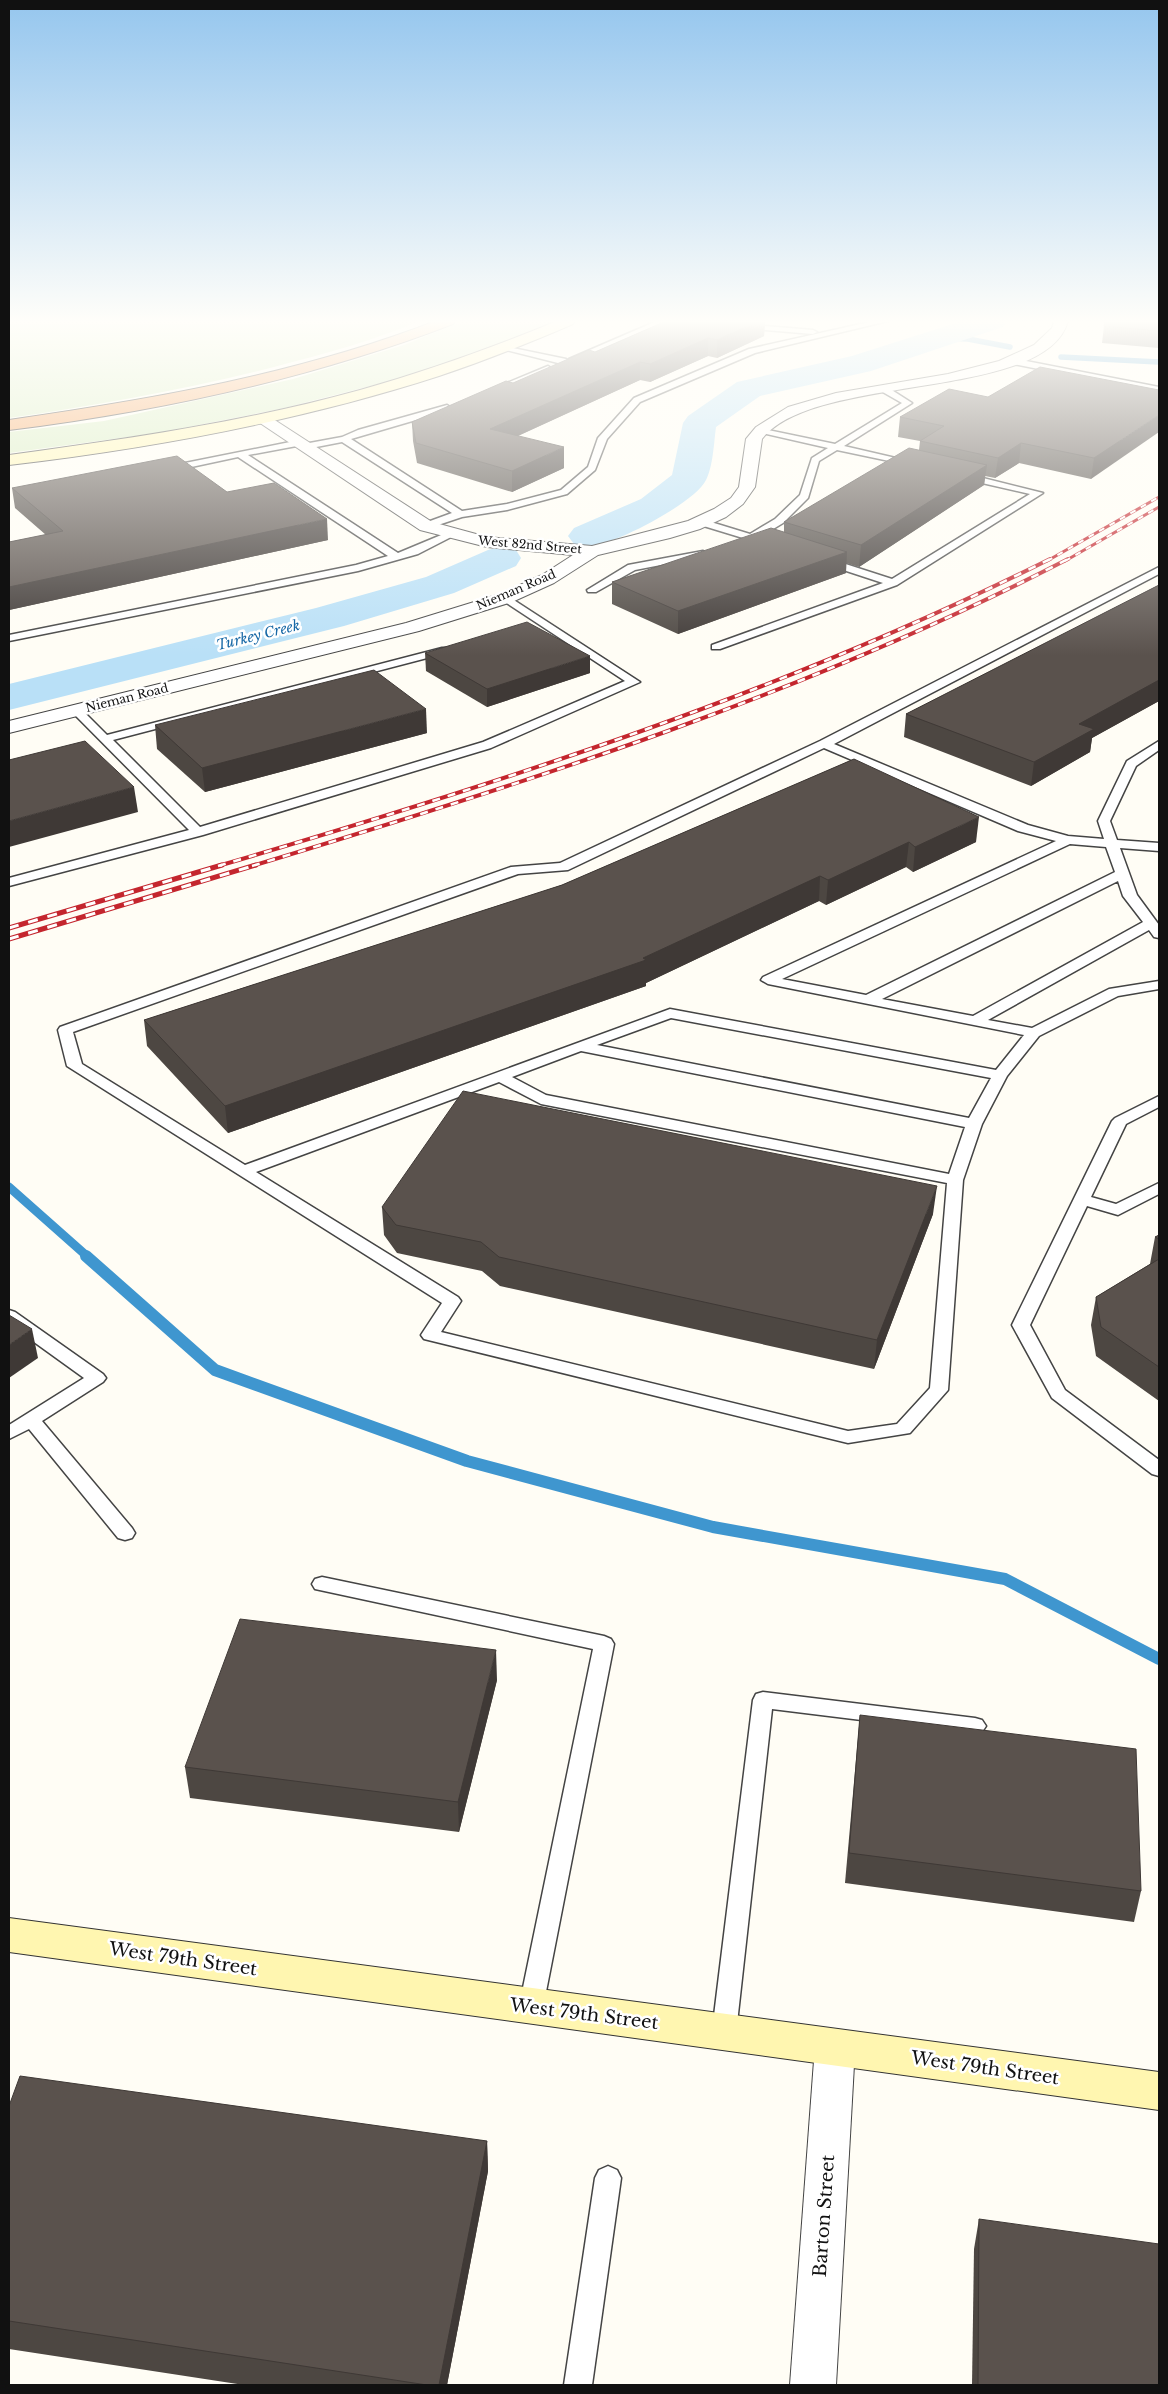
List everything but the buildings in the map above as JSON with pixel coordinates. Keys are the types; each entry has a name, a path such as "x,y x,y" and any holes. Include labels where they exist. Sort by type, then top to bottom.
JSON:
{"street":[{"path":"9,460 138,442 186,433"},
{"name":"West 82nd Street","path":"285,433 426,526 450,535 492,544 592,551"},
{"name":"Nieman Road","path":"9,727 412,627 506,598 548,579 592,551 664,534 701,522 720,513 743,494 750,474 754,439 759,433"},
{"name":"West 79th Street","path":"9,1935 1159,2091"},
{"name":"Barton Street","path":"813,2385 835,2047"}],"lane":[{"path":"155,472 240,454 344,439 359,433"},
{"path":"426,526 460,514 507,507 564,492 592,468 603,438 608,433"},
{"path":"773,433 917,466"},
{"path":"738,544 753,538 779,521 805,496 815,460 857,433"},
{"path":"344,439 460,514"},
{"path":"240,454 396,558"},
{"path":"716,647 893,583 1038,493 955,474"},
{"path":"701,522 772,544"},
{"path":"9,638 358,568 414,552 450,535"},
{"path":"592,590 632,567 714,552"},
{"path":"818,559 893,583"},
{"path":"1159,570 824,744 564,867 516,870 66,1030 75,1066 452,1301 430,1335 848,1437 903,1429 939,1390 955,1180 974,1124 1000,1075 1034,1032 1114,992 1159,985"},
{"path":"9,882 198,832 487,744 634,682 506,598"},
{"path":"522,626 539,620"},
{"path":"91,749 107,741 459,647"},
{"path":"76,710 198,832"},
{"path":"824,744 1023,828 1068,840 1159,847"},
{"path":"975,1021 1155,929 1130,896 1104,821 1131,764 1159,745"},
{"path":"1034,1032 768,980 1068,840"},
{"path":"868,1000 1122,874"},
{"path":"243,1171 670,1013 1000,1075"},
{"path":"580,1046 974,1124"},
{"path":"500,1076 541,1099 955,1180"},
{"path":"1159,1101 1120,1121 1021,1325 1058,1394 1159,1469"},
{"path":"1082,1199 1118,1210 1159,1188"},
{"path":"9,1316 97,1378 9,1434"},
{"path":"31,1420 125,1533"},
{"path":"322,1584 604,1644 531,2007"},
{"path":"724,2032 763,1700 975,1726"},
{"path":"578,2385 608,2178"}],"green space":[{"path":"9,433 159,433 158,433 9,453"}],"waterway":[{"name":"Turkey Creek","path":"587,536 654,507 689,479 698,433"},
{"name":"Turkey Creek","path":"9,697 330,617 440,585 502,558"},
{"path":"9,1187 88,1257"},
{"path":"86,1256 215,1370 467,1461 713,1527 1005,1579 1159,1659"}],"railway":[{"path":"1047,561 1159,497"},
{"path":"1065,561 1159,507"},
{"path":"218,866 430,802 641,731 745,693 950,607 1050,559"},
{"path":"252,866 564,767 769,693 870,652 970,607 1068,559"},
{"path":"9,928 222,865"},
{"path":"9,939 256,865"}]}
